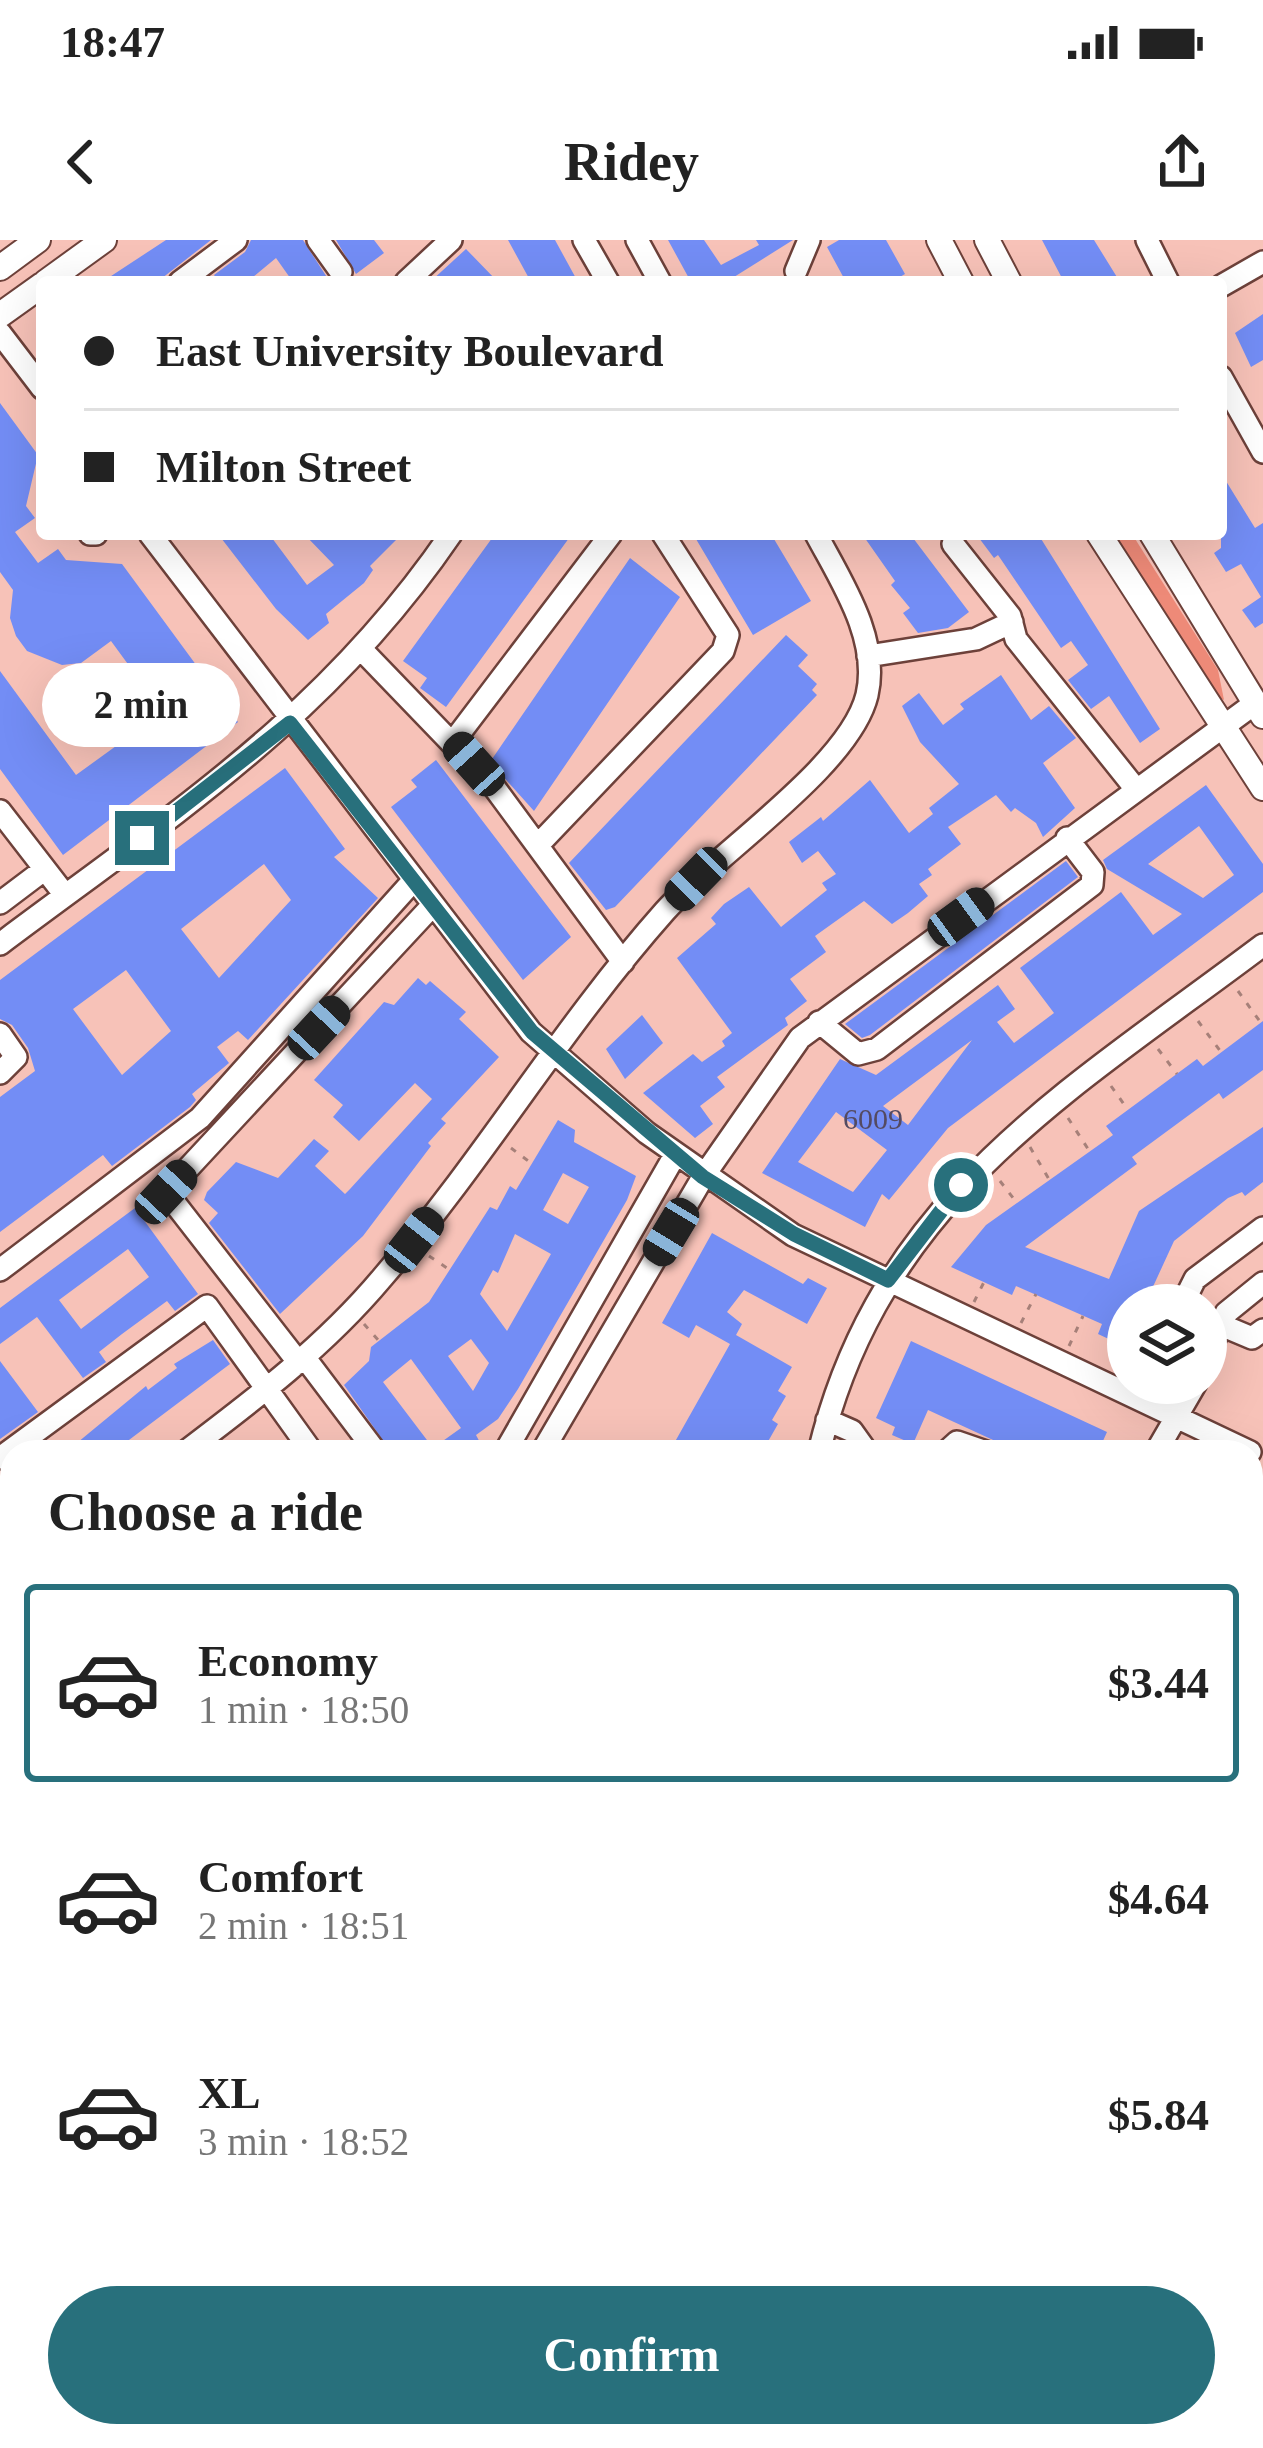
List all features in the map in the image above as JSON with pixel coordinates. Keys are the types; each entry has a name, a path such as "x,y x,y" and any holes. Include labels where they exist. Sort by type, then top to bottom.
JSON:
{"main road":[{"path":"0,268 38,240"},
{"path":"55,276 104,240"},
{"path":"939,240 958,276"},
{"path":"987,240 1006,276"},
{"path":"0,315 36,290"},
{"path":"1103,540 1263,788"},
{"path":"1156,540 1259,710"}],"street":[{"path":"197,276 236,240"},
{"path":"318,240 341,272"},
{"path":"412,276 451,240"},
{"path":"584,240 605,276"},
{"path":"637,240 657,276"},
{"path":"793,276 809,240"},
{"path":"1147,240 1165,276"},
{"path":"1227,283 1263,262"},
{"path":"0,333 36,380"},
{"path":"1227,387 1260,439"},
{"path":"157,540 290,723 555,1054 675,1156 794,1234 1107,1375"},
{"path":"0,944 290,723 362,649 446,540"},
{"path":"453,742 605,540"},
{"path":"538,845 723,651 728,635 667,540"},
{"path":"201,1440 302,1360 392,1268 623,962 696,879 840,748 858,722 868,691 868,656 851,599 819,540"},
{"path":"953,544 1012,622 1016,639 1135,788"},
{"path":"868,656 976,639 1012,622"},
{"path":"362,649 453,742 538,845 623,962"},
{"path":"549,1440 703,1177 800,1037 1220,725 1259,710"},
{"path":"0,811 65,895"},
{"path":"819,1022 859,1054 877,1049 1092,885 1094,872 1067,838"},
{"path":"0,903 45,869"},
{"path":"0,1270 200,1118 413,881"},
{"path":"366,1440 166,1192 432,906"},
{"path":"822,1440 844,1366 888,1280 938,1208 984,1161 1263,945"},
{"path":"0,1034 16,1057 0,1073"},
{"path":"512,1440 675,1156"},
{"path":"1192,1284 1263,1228"},
{"path":"1227,1312 1263,1283"},
{"path":"24,1440 206,1306 302,1440"},
{"path":"1227,1328 1252,1338 1263,1330"},
{"path":"1163,1404 1227,1440"},
{"path":"1164,1440 1186,1404"},
{"path":"827,1420 852,1431 858,1440"}],"path":[{"path":"1237,990 1261,1023"},
{"path":"1197,1020 1221,1052"},
{"path":"1158,1048 1177,1074"},
{"path":"1110,1085 1128,1110"},
{"path":"1067,1117 1090,1152"},
{"path":"505,1143 531,1163"},
{"path":"1029,1145 1050,1181"},
{"path":"996,1175 1017,1203"},
{"path":"418,1249 447,1268"},
{"path":"974,1303 984,1282"},
{"path":"1020,1325 1036,1294"},
{"path":"1068,1347 1084,1316"},
{"path":"358,1318 379,1341"}],"shaded area":[{"path":"1108,540 1136,540 1218,670 1224,700 1209,692"}],"building":[{"path":"166,240 211,240 165,276 111,276"},
{"path":"251,240 303,240 326,276 289,276 276,258 254,276 215,276 245,252"},
{"path":"336,240 374,240 384,253 356,274"},
{"path":"508,240 555,240 575,276 528,276"},
{"path":"668,240 704,240 721,265 759,245 756,240 793,240 736,276 688,276"},
{"path":"839,240 886,240 905,274 843,276 827,247"},
{"path":"1042,240 1094,240 1116,276 1061,276"},
{"path":"466,249 492,276 437,276"},
{"path":"1263,314 1263,360 1251,367 1235,333"},
{"path":"0,403 36,452 26,506 35,518 15,532 38,563 58,549 66,560 122,564 238,722 63,855 0,769 0,671 76,775 163,712 111,641 81,663 62,665 27,651 10,618 13,590 0,572"},
{"path":"1227,483 1255,528 1263,523 1263,623 1255,628 1242,610 1261,597 1241,564 1226,572 1214,553 1221,548 1221,540 1227,540"},
{"path":"223,540 273,540 307,585 334,565 310,540 396,540 370,566 373,570 364,583 326,614 329,623 308,640 276,609"},
{"path":"491,540 568,540 446,707 420,688 427,678 403,661"},
{"path":"697,540 775,540 811,601 753,635"},
{"path":"866,540 915,540 969,612 948,628 918,633 903,613 910,608 891,585 895,581"},
{"path":"980,540 1042,540 1160,729 1140,743 1109,696 1091,709 1068,680 1088,665 1071,641 1061,648 998,555 994,558"},
{"path":"630,558 680,597 534,811 490,762"},
{"path":"786,635 808,655 798,666 817,684 812,690 817,695 615,907 606,910 569,863"},
{"path":"1001,675 1031,720 1049,706 1076,738 1043,763 1075,808 1043,837 1036,823 1015,808 1011,812 996,795 948,827 961,844 928,869 932,875 919,884 928,896 908,913 892,924 864,901 815,936 826,952 790,979 807,1001 785,1018 788,1025 717,1077 725,1087 700,1106 713,1124 695,1138 643,1093 693,1054 702,1062 725,1046 722,1041 732,1033 677,958 716,924 711,918 724,904 749,887 781,927 827,890 822,883 836,874 818,851 802,863 789,842 821,817 823,821 870,780 909,833 933,814 929,808 959,784 920,742 902,706 919,693 943,725 964,709 960,704"},
{"path":"436,760 571,937 523,980 391,807 417,787 411,780"},
{"path":"285,768 345,849 334,857 378,898 248,1040 238,1031 217,1047 229,1063 192,1094 196,1100 190,1107 112,1166 103,1155 0,1232 0,1097 35,1071 28,1048 12,1025 0,1019 0,980","holes":["264,864 291,900 219,978 181,929","126,970 171,1031 122,1075 73,1009"]},
{"path":"1206,785 1263,864 1263,892 948,1128 889,1200 882,1194 865,1227 762,1173 840,1059 876,1075 998,985 1015,1009 997,1022 1014,1043 1054,1013 1020,968 1121,892 1153,935 1182,914 1107,869 1103,860","holes":["1199,826 1234,875 1203,898 1148,864","972,1040 908,1125 883,1106","836,1112 887,1150 853,1192 798,1162"]},
{"path":"1066,861 1078,877 870,1035 862,1038 845,1024"},
{"path":"418,978 426,985 430,981 466,1012 459,1019 499,1057 441,1119 446,1123 428,1143 431,1146 363,1236 280,1314 209,1223 218,1213 204,1200 207,1192 236,1162 278,1178 314,1139 329,1151 315,1166 345,1194 350,1189 432,1099 415,1083 359,1141 333,1117 343,1105 314,1080 384,1002 394,1005"},
{"path":"642,1015 663,1043 625,1079 606,1049"},
{"path":"1263,1021 1263,1070 1223,1099 1219,1093 1132,1157 1137,1164 1025,1247 1109,1279 1139,1211 1263,1127 1263,1182 1245,1196 1242,1192 1228,1198 1174,1241 1154,1284 1107,1284 1107,1338 1098,1334 1102,1324 1016,1286 1012,1295 951,1267 986,1225 1113,1135 1106,1126 1197,1059 1203,1066"},
{"path":"558,1120 575,1130 574,1142 636,1176 627,1200 518,1389 498,1419 476,1435 479,1440 444,1440 461,1428 411,1359 383,1382 427,1440 383,1440 344,1385 369,1361 371,1347 429,1302 490,1207 497,1210 510,1186 516,1190","holes":["563,1173 589,1187 568,1224 543,1210","515,1234 551,1254 507,1331 480,1294 493,1270 498,1273","471,1339 489,1363 473,1391 448,1356"]},
{"path":"135,1208 198,1294 175,1311 167,1301 99,1352 106,1362 83,1378 37,1317 0,1344 0,1308","holes":["128,1249 149,1277 81,1329 59,1300"]},
{"path":"712,1233 803,1284 808,1278 827,1288 807,1324 744,1290 727,1312 742,1324 736,1335 792,1367 778,1391 786,1396 772,1420 778,1424 769,1440 676,1440 730,1344 696,1325 689,1338 662,1323"},
{"path":"213,1340 230,1364 129,1440 81,1440 146,1386 148,1390 177,1368 174,1364"},
{"path":"911,1341 1107,1432 1103,1440 993,1440 928,1410 915,1440 904,1440 892,1435 895,1427 876,1418"},
{"path":"0,1361 38,1412 0,1439"}],"route":[{"path":"142,838 290,723 532,1032 619,1111 703,1177 794,1234 888,1280 938,1208 961,1185"}]}
